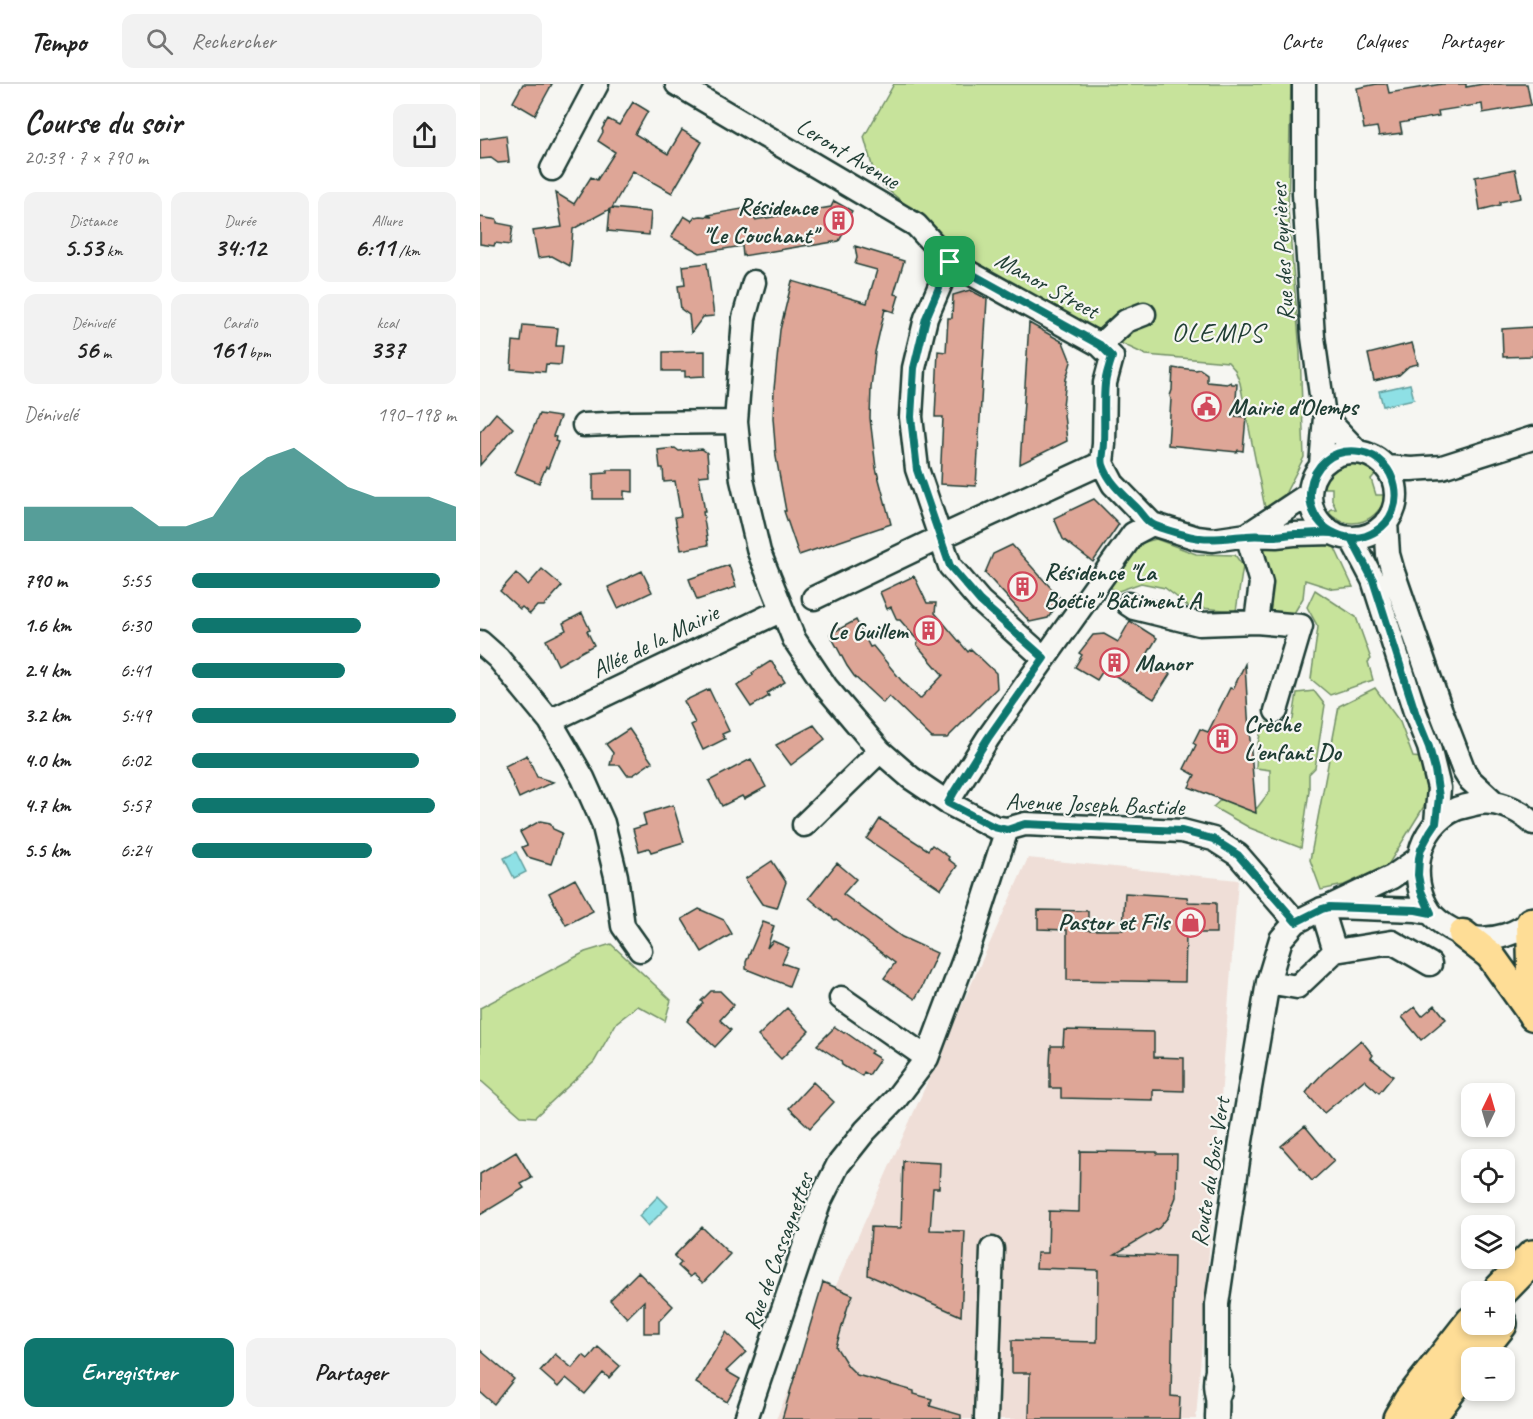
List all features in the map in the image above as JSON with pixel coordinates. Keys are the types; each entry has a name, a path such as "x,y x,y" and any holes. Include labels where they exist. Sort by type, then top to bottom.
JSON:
{"highway":[{"path":"1515,1282 1533,1239"},
{"path":"1515,1284 1533,1257"},
{"path":"1400,1419 1410,1402 1482,1344"},
{"path":"1427,1419 1482,1344"},
{"path":"1440,1419 1461,1389 1482,1344"}],"main road":[{"path":"1532,921 1532,1016"},
{"path":"1463,934 1490,955 1532,1016"}],"street":[{"path":"552,169 597,84"},
{"name":"Leront Avenue","path":"677,84 916,225 950,262"},
{"name":"Rue des Peyrières","path":"1304,84 1304,194 1313,337 1325,417 1321,465"},
{"path":"950,262 926,318 914,368 911,417 917,470 950,566 980,601 1044,658"},
{"name":"Manor Street","path":"950,262 1100,345"},
{"name":"Avenue Joseph Bastide","path":"754,282 744,318 736,422 742,480 759,552 794,639 826,687 880,751 911,778 948,803 994,827 1007,830 1025,824 1170,830 1213,839 1238,855 1296,922"},
{"path":"1144,314 1126,321 1100,345 1112,357 1106,383 1102,463 1113,484 1152,524 1197,538 1213,540 1294,534 1342,536 1365,536 1377,531 1393,511 1396,487 1392,476 1378,459 1369,454 1345,452 1332,456 1315,473 1311,483 1311,506 1324,527 1342,536 1373,580 1416,715 1429,747 1439,788 1436,823"},
{"path":"1325,417 1358,452"},
{"path":"584,425 736,422"},
{"path":"1386,467 1412,469 1442,467 1533,438"},
{"path":"814,598 1102,463"},
{"path":"1396,498 1442,467"},
{"path":"1247,536 1310,494"},
{"path":"1386,522 1388,554 1393,572 1451,739 1469,779 1495,803"},
{"path":"948,803 988,738 1133,534 1152,524"},
{"path":"1247,536 1261,583 1256,622"},
{"path":"1128,604 1134,608 1199,624 1256,622 1301,626 1276,711"},
{"name":"Allée de la Mairie","path":"550,721 782,610"},
{"path":"480,642 498,658 550,721 583,778 603,823 616,876 623,926 640,950"},
{"path":"804,825 880,751"},
{"path":"1532,921 1510,934 1499,937 1483,939 1463,934 1431,913 1421,891 1418,875 1419,858 1425,840 1436,823 1456,809 1478,803 1495,803 1516,811 1533,823"},
{"name":"Rue de Cassagnettes","path":"746,1419 819,1203 838,1165 865,1131 895,1100 927,1058 971,941 1007,830"},
{"path":"1296,922 1392,877 1419,858"},
{"path":"1326,908 1416,910 1431,913"},
{"path":"1326,908 1335,951"},
{"name":"Route du Bois Vert","path":"1217,1408 1221,1377 1217,1371 1217,1304 1241,1141 1268,982 1281,939 1296,922"},
{"path":"1268,982 1297,987 1335,951 1392,942 1430,964"},
{"path":"841,998 927,1058"},
{"path":"986,1419 992,1249"}],"shaded area":[{"path":"1028,858 1238,880 1196,1419 776,1419"}],"green space":[{"path":"894,84 1291,84 1288,209 1300,352 1304,457 1285,494 1265,508 1240,383 1235,370 1228,362 1146,355 1095,331 979,265 876,180 864,137"},
{"path":"1353,458 1367,462 1378,471 1371,479 1376,495 1385,495 1377,512 1363,521 1354,523 1337,519 1329,513 1331,509 1336,509 1332,500 1332,488 1320,488 1324,476 1332,467 1341,461"},
{"path":"1312,537 1333,544 1353,587 1333,589 1305,580 1303,598 1290,620 1270,614 1263,573 1263,547"},
{"path":"1156,539 1196,554 1235,555 1243,566 1236,611 1189,607 1165,588 1141,583 1116,592 1108,585 1137,544"},
{"path":"1315,590 1356,617 1371,659 1368,662 1373,680 1330,695 1311,679 1318,627 1307,607"},
{"path":"1375,688 1400,722 1413,757 1422,758 1431,795 1388,865 1344,885 1321,890 1310,860 1339,706"},
{"path":"1314,691 1325,705 1315,768 1309,774 1309,791 1301,848 1250,828 1213,807 1226,795 1257,808 1270,791 1270,770 1256,768 1257,747 1263,723 1287,724 1293,719 1297,693"},
{"path":"611,944 671,1000 665,1021 638,1006 617,1022 594,1062 535,1117 521,1116 480,1080 480,1008 585,952"}],"water":[{"path":"1410,384 1414,399 1383,406 1379,391"},
{"path":"516,852 526,872 514,878 504,858"},
{"path":"658,1196 668,1206 648,1226 639,1216"}],"building":[{"path":"523,84 552,84 535,115 513,102"},
{"path":"1387,84 1389,93 1442,84 1466,84 1466,87 1483,84 1527,84 1531,105 1483,113 1482,104 1438,111 1439,116 1400,123 1402,133 1379,136 1377,127 1364,129 1357,88"},
{"path":"633,102 648,111 635,134 668,154 682,130 702,142 672,193 633,171 612,208 651,212 649,235 608,231 610,209 573,229 570,266 552,256 538,258 533,231 562,227 556,193 574,204 591,177 597,180 615,152 598,141 603,132 602,129 608,119 619,125"},
{"path":"506,135 509,162 498,163 491,158 480,159 480,139"},
{"path":"1515,169 1521,198 1500,202 1500,205 1480,210 1475,177"},
{"path":"834,201 852,211 847,219 850,221 839,241 743,256 742,246 700,253 671,237 684,216 692,221 695,217 712,217 708,215 753,207 755,220 831,207"},
{"path":"480,217 513,226 510,245 480,244"},
{"path":"855,246 904,261 894,294 899,295 894,312 885,309 875,352 871,388 870,418 876,468 891,524 799,555 784,511 786,511 776,457 773,418 780,330 792,281 867,303 877,270 855,264 857,258"},
{"path":"707,263 714,316 703,317 691,333 689,315 681,309 678,286 685,285 683,266"},
{"path":"970,290 987,299 976,486 940,484 943,417 935,417 938,351 946,352 948,318 952,318 953,295"},
{"path":"1029,323 1063,342 1071,362 1066,379 1063,406 1067,441 1020,464"},
{"path":"523,325 558,328 556,346 563,346 561,365 546,364 545,372 511,369 513,341 521,342"},
{"path":"1533,327 1533,356 1503,357 1502,329"},
{"path":"1412,343 1418,364 1409,366 1399,375 1374,381 1368,354"},
{"path":"705,351 705,376 685,377 685,371 663,371 663,352"},
{"name":"Mairie d'Olemps","path":"1173,368 1200,369 1207,374 1207,382 1237,384 1235,416 1246,417 1243,451 1168,445"},
{"path":"496,413 513,428 480,465 480,432"},
{"path":"539,414 560,417 553,436 558,442 548,468 546,467 539,483 515,473"},
{"path":"675,448 679,451 702,449 707,453 709,475 699,476 708,545 681,550 675,517 681,516 675,481 664,482 658,450"},
{"path":"607,470 633,470 633,492 624,491 624,499 593,499 593,474 607,473"},
{"path":"1094,499 1119,524 1093,562 1063,539 1054,518"},
{"name":"Résidence \"La Boétie\" Bâtiment A","path":"1012,545 1061,599 1048,618 1030,622 985,573 993,554"},
{"path":"729,565 736,587 697,600 689,579"},
{"path":"542,569 562,586 544,606 537,606 530,614 522,607 520,609 500,591 516,573 528,585"},
{"path":"642,571 652,592 618,608 608,587"},
{"path":"914,576 927,603 936,603 935,613 968,652 971,649 996,673 997,688 947,738 932,738 889,696 883,703 854,676 830,634 856,620 870,647 873,646 920,699 943,675 917,645 918,641 900,620 897,620 891,607 887,609 880,592"},
{"path":"582,613 594,645 558,665 546,640 566,630 563,623"},
{"name":"Manor","path":"1130,621 1157,638 1145,658 1170,674 1154,699 1104,669 1097,680 1075,667 1082,655 1079,653 1093,635 1104,634 1118,642"},
{"path":"771,661 785,682 767,693 769,696 751,707 737,686"},
{"name":"Crèche L'enfant Do","path":"1245,664 1256,813 1189,787 1195,775 1184,769 1196,745 1193,743 1200,729 1208,732"},
{"path":"709,689 729,731 722,734 725,739 703,750 691,725 695,723 684,701"},
{"path":"814,725 825,739 791,765 776,745"},
{"path":"629,729 652,762 633,775 627,775 620,765 610,765 613,753 606,744"},
{"path":"527,755 537,777 553,782 519,798 505,766"},
{"path":"751,759 766,787 744,799 742,796 722,806 709,781"},
{"path":"673,805 684,842 651,852 649,848 639,851 633,829 646,825 643,814"},
{"path":"880,819 928,850 932,845 957,866 941,889 867,839"},
{"path":"540,821 550,823 553,829 562,833 551,864 528,857 522,847 527,845 520,832"},
{"path":"772,861 786,882 777,908 762,904 745,879"},
{"path":"837,863 856,879 843,894 902,937 937,953 915,999 884,978 895,963 835,920 809,898"},
{"path":"575,879 593,911 566,925 549,893"},
{"path":"1125,893 1187,897 1188,902 1216,903 1216,933 1186,933 1185,982 1067,980 1067,930 1038,929 1038,910 1088,911 1088,930 1123,930"},
{"path":"699,909 724,920 732,934 702,952 682,919"},
{"path":"763,922 774,926 767,948 773,941 789,948 782,963 796,968 789,986 746,969 746,962"},
{"path":"711,991 720,991 734,1005 720,1020 731,1030 715,1047 687,1021"},
{"path":"1435,1005 1446,1019 1421,1040 1402,1017 1415,1007 1422,1016"},
{"path":"787,1008 809,1031 781,1059 758,1036"},
{"path":"835,1027 872,1051 870,1053 880,1059 869,1075 864,1072 862,1076 850,1070 817,1045"},
{"path":"1064,1030 1154,1032 1154,1057 1184,1058 1184,1091 1153,1090 1153,1100 1061,1098 1061,1088 1050,1088 1050,1063 1051,1046 1063,1046"},
{"path":"1361,1040 1373,1055 1371,1058 1393,1076 1379,1093 1364,1080 1324,1113 1306,1093 1323,1073"},
{"path":"813,1082 834,1102 810,1128 789,1108"},
{"path":"1305,1126 1334,1161 1312,1181 1281,1146"},
{"path":"1080,1151 1177,1154 1176,1197 1168,1217 1159,1228 1115,1254 1174,1256 1171,1396 1180,1397 1179,1419 1029,1419 1030,1373 1012,1373 1012,1340 1097,1342 1098,1270 1036,1268 1037,1253 1048,1253 1049,1211 1079,1212"},
{"path":"516,1152 532,1178 521,1184 524,1188 480,1215 480,1174"},
{"path":"903,1161 940,1163 939,1188 933,1188 930,1230 965,1231 961,1316 868,1275 871,1227 901,1228"},
{"path":"702,1227 730,1254 703,1283 693,1274 690,1277 678,1266 681,1263 674,1256"},
{"path":"638,1272 673,1306 659,1321 659,1333 644,1333 644,1301 627,1318 610,1300"},
{"path":"823,1282 853,1295 836,1347 848,1366 857,1375 914,1391 914,1394 932,1399 930,1406 961,1415 961,1419 782,1419"},
{"path":"726,1332 746,1352 726,1371 740,1379 727,1402 696,1383"},
{"path":"598,1347 620,1366 609,1378 603,1373 585,1394 566,1378 558,1387 540,1371 555,1354 572,1368 583,1355 588,1359"},
{"path":"480,1350 514,1379 494,1404 480,1392"}],"place":[{"name":"Résidence \"Le Couchant\"","path":"838,221"},
{"name":"Mairie d'Olemps","path":"1207,407"},
{"name":"Résidence \"La Boétie\" Bâtiment A","path":"1023,586"},
{"name":"Le Guillem","path":"929,631"},
{"name":"Manor","path":"1114,663"},
{"name":"Crèche L'enfant Do","path":"1223,738"},
{"name":"Pastor et Fils","path":"1190,922"}],"district":[{"name":"OLEMPS","path":"1218,332"}],"route":[{"path":"950,262 926,318 914,368 911,417 917,470 950,566 980,601 1044,658 988,738 948,803 994,827 1007,830 1025,824 1182,831 1213,839 1238,855 1296,922 1329,907 1416,910 1431,913 1421,891 1418,875 1421,849 1436,823 1439,797 1429,747 1416,715 1373,580 1351,538 1342,537 1324,527 1311,506 1311,483 1315,473 1332,456 1345,452 1369,454 1386,467 1396,487 1393,511 1377,531 1365,536 1351,538 1342,537 1334,533 1294,534 1213,540 1197,538 1152,524 1113,484 1102,463 1106,383 1112,357 1100,345 950,262"}]}
